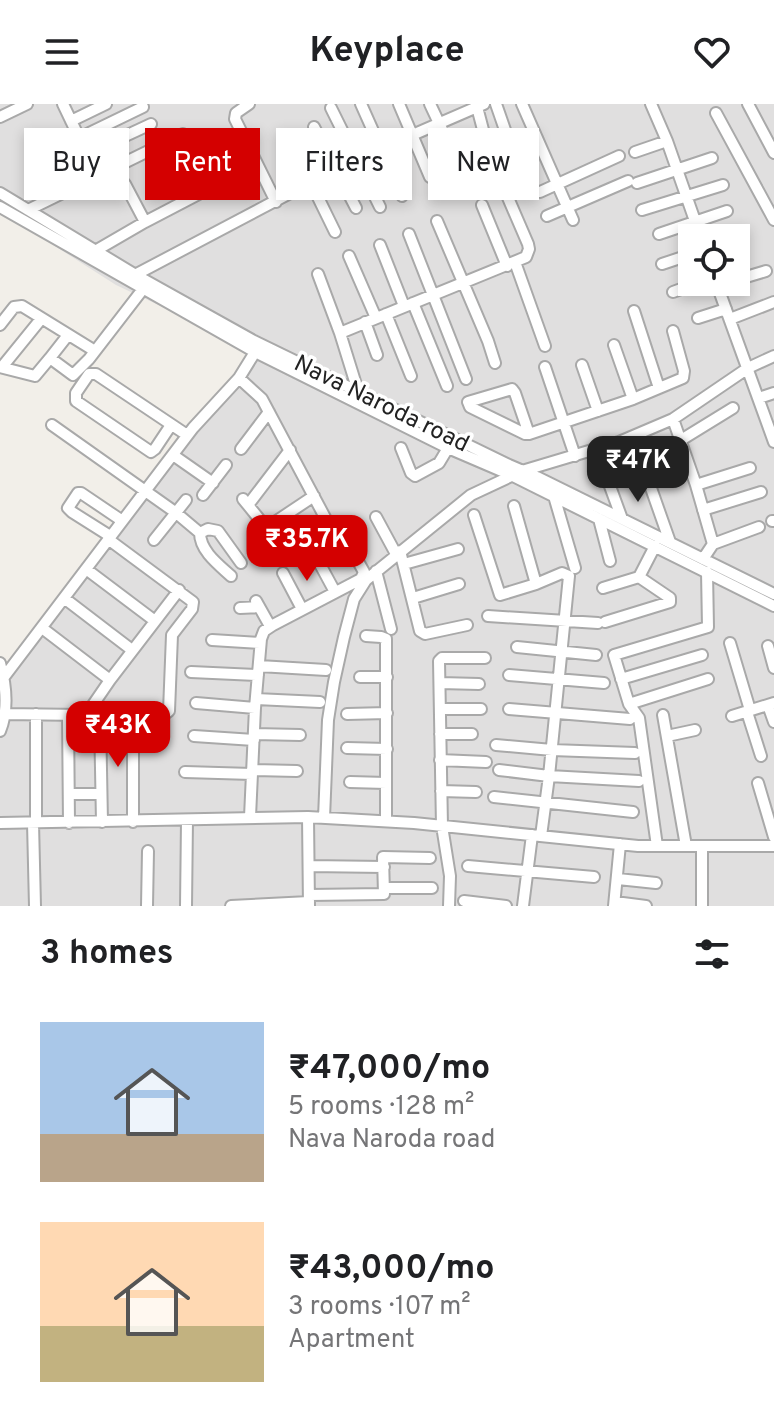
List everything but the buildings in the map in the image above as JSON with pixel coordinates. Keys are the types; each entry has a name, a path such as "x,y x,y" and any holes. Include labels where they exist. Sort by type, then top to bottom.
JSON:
{"street":[{"path":"0,117 27,104"},
{"path":"63,104 74,128"},
{"path":"71,121 106,104"},
{"path":"240,128 234,116 249,104"},
{"path":"361,104 371,128"},
{"path":"399,104 428,172"},
{"path":"430,104 441,128"},
{"path":"496,104 504,128"},
{"path":"522,104 573,220"},
{"path":"651,104 697,224"},
{"path":"748,104 774,153"},
{"path":"413,135 439,124 461,108 481,106 485,128"},
{"path":"100,128 143,107"},
{"path":"331,108 341,128"},
{"path":"716,113 770,204 774,220"},
{"path":"129,134 151,124"},
{"path":"635,152 667,141"},
{"path":"540,192 619,156"},
{"path":"547,216 632,182 712,158"},
{"path":"260,172 276,202"},
{"path":"642,210 723,185"},
{"path":"129,192 145,222"},
{"name":"Nava Naroda road","path":"0,193 95,251 143,289 258,348 358,391 516,473 622,519 774,594"},
{"path":"28,210 48,200"},
{"path":"95,251 187,200"},
{"path":"132,278 280,200"},
{"path":"320,200 335,232"},
{"path":"352,200 356,208"},
{"path":"377,200 380,207"},
{"path":"340,333 526,257 529,249 509,200"},
{"path":"482,205 511,264 545,346"},
{"name":"Nava Naroda road","path":"0,207 258,348"},
{"path":"659,234 727,211"},
{"path":"437,221 495,363"},
{"path":"409,234 466,379"},
{"path":"380,245 447,386"},
{"path":"349,256 375,318 411,376"},
{"path":"662,264 678,259"},
{"path":"750,276 766,271"},
{"path":"318,274 358,391"},
{"path":"50,358 73,375 143,289"},
{"path":"673,292 678,290"},
{"path":"721,296 771,422 774,442"},
{"path":"698,318 774,302"},
{"path":"0,325 18,305 95,351"},
{"path":"634,311 659,388"},
{"path":"375,318 377,355"},
{"path":"41,319 1,367 35,376 68,335"},
{"path":"529,434 512,389 468,402 470,407 525,434 529,434 564,423 682,379 684,375 673,331"},
{"path":"614,345 633,399"},
{"path":"4,677 121,520 187,435 239,378 258,348 448,448 516,473 554,496 774,606"},
{"path":"324,818 328,720 354,599 366,580 471,495 516,473 619,442 673,419 748,368 774,356"},
{"path":"582,365 598,411"},
{"path":"545,367 575,456"},
{"path":"171,425 151,452 76,401 76,393 89,374 96,374 187,435"},
{"path":"239,378 262,399 290,450 328,523 284,544 279,543 246,502 290,450"},
{"path":"759,398 774,393"},
{"path":"681,440 733,408"},
{"path":"241,449 269,412"},
{"path":"673,419 713,544"},
{"path":"52,425 200,533 200,542 231,576"},
{"path":"401,448 415,476 439,463 448,448"},
{"path":"639,454 670,543"},
{"path":"173,455 213,483"},
{"path":"203,495 226,465"},
{"path":"603,467 622,519"},
{"path":"696,485 750,468"},
{"path":"703,510 761,492"},
{"path":"4,714 162,716 169,711 172,635 192,609 193,602 72,512 68,505 81,493 121,520"},
{"path":"266,528 314,496"},
{"path":"554,496 575,568"},
{"path":"154,540 186,500"},
{"path":"514,506 536,584"},
{"path":"474,515 500,595 562,573 569,576 546,804 536,835 523,906"},
{"path":"376,517 404,564 420,631 425,634 467,625"},
{"path":"599,519 610,561"},
{"path":"703,559 713,544 759,527"},
{"path":"200,533 208,529 218,531 241,563"},
{"path":"250,817 255,704 260,643 264,631 361,579 364,572 345,538"},
{"path":"603,588 639,577 655,546"},
{"path":"404,564 458,549"},
{"path":"315,555 335,592"},
{"path":"86,569 155,621"},
{"path":"376,571 391,629"},
{"path":"657,846 639,718 629,704 614,655 708,627 707,572"},
{"path":"283,573 302,609"},
{"path":"488,616 602,623 670,602 670,598 639,577"},
{"path":"413,598 459,584"},
{"path":"86,715 179,590"},
{"path":"64,598 132,650"},
{"path":"240,608 258,604 270,626"},
{"path":"42,628 110,680"},
{"path":"366,636 386,639 386,821"},
{"path":"212,640 260,643"},
{"path":"730,643 761,756"},
{"path":"768,646 774,668"},
{"path":"517,647 596,655"},
{"path":"621,679 702,655"},
{"path":"449,906 450,876 442,826 439,661 441,658 485,658"},
{"path":"0,663 6,687 0,731"},
{"path":"191,672 326,670"},
{"path":"509,675 604,683"},
{"path":"360,677 387,677"},
{"path":"629,704 708,679"},
{"path":"440,683 479,684"},
{"path":"196,703 320,702"},
{"path":"732,716 771,704 774,722"},
{"path":"440,709 481,709"},
{"path":"509,709 630,719"},
{"path":"347,714 387,713"},
{"path":"35,906 36,714"},
{"path":"68,715 69,823"},
{"path":"663,715 686,846"},
{"path":"100,716 102,822"},
{"path":"133,716 133,822"},
{"path":"667,736 695,730"},
{"path":"440,734 472,734"},
{"path":"194,736 300,735"},
{"path":"496,745 635,753"},
{"path":"347,748 387,749"},
{"path":"440,760 486,762"},
{"path":"499,770 639,781"},
{"path":"185,772 297,771"},
{"path":"350,782 386,783"},
{"path":"758,783 774,837"},
{"path":"441,791 476,792"},
{"path":"69,794 101,794"},
{"path":"763,799 774,795"},
{"path":"494,797 633,812"},
{"path":"308,817 309,901"},
{"path":"0,823 308,817 386,821 620,844 774,846"},
{"path":"186,906 187,820"},
{"path":"620,844 615,904 646,906"},
{"path":"702,847 702,906"},
{"path":"147,906 148,851"},
{"path":"231,906 384,894 383,857 430,858"},
{"path":"309,866 384,867"},
{"path":"468,866 594,877"},
{"path":"618,879 656,883"},
{"path":"384,888 432,888"},
{"path":"464,901 506,906"}],"shaded area":[{"path":"0,104 774,104 774,906 0,906 0,686 258,352 116,285 0,211"}]}
